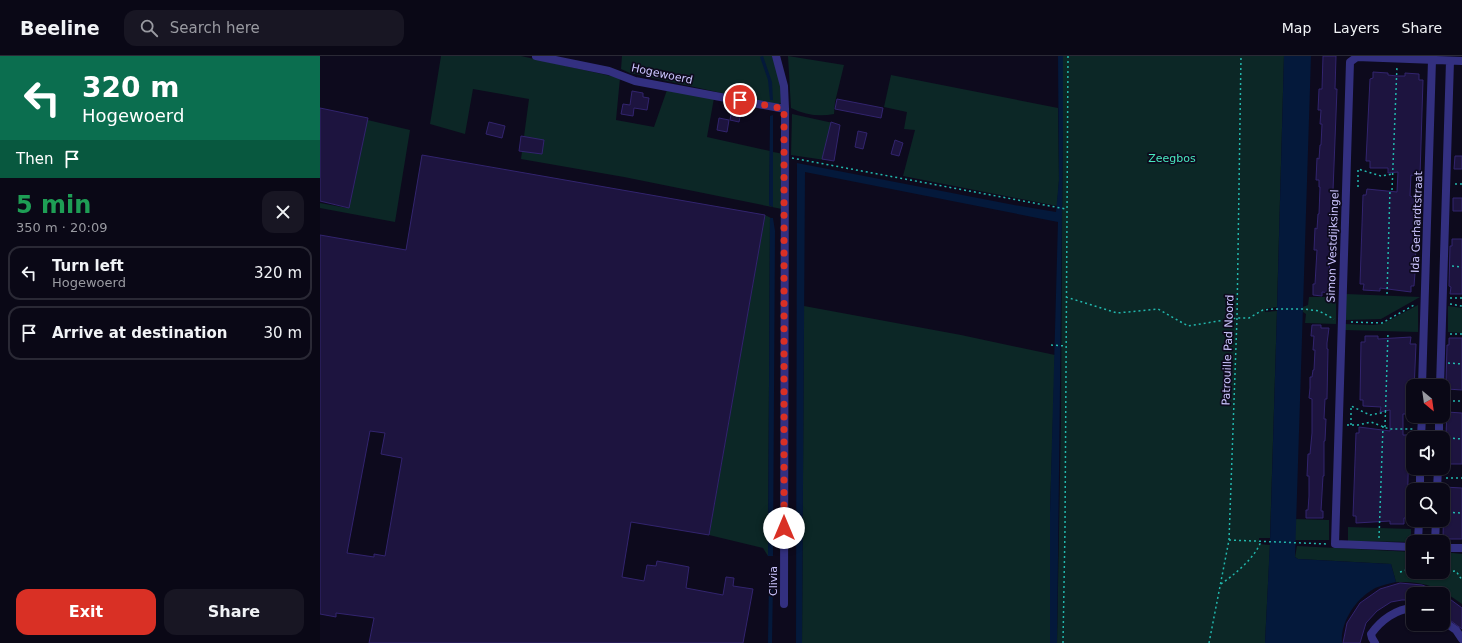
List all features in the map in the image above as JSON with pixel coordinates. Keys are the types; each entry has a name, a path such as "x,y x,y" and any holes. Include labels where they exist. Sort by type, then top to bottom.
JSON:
{"street":[{"name":"Hogewoerd","path":"536,56 609,71 636,82 784,109"},
{"name":"Clivia","path":"776,56 784,86 784,604"},
{"name":"Simon Vestdijksingel","path":"1335,544 1350,62 1357,57 1462,61"},
{"name":"Ida Gerhardtstraat","path":"1422,379 1432,60"},
{"path":"1440,379 1450,61"},
{"path":"1421,423 1421,429"},
{"path":"1438,478 1438,483"},
{"path":"1335,544 1406,547"},
{"path":"1450,548 1462,548"},
{"path":"1375,643 1371,634 1384,619 1406,609"},
{"path":"1450,626 1456,630 1462,638"}],"path":[{"path":"1063,643 1068,56"},
{"name":"Patrouille Pad Noord","path":"1209,643 1229,540 1237,318 1241,56"},
{"path":"1387,294 1398,58"},
{"path":"785,157 1066,209"},
{"path":"1358,188 1358,169 1381,176 1393,174"},
{"path":"1444,266 1462,266"},
{"path":"1066,297 1117,312 1158,308 1188,326 1237,318 1254,317 1263,310 1274,309 1304,309 1319,311 1329,317 1342,321 1371,324 1382,322 1415,304 1425,303"},
{"path":"1442,301 1462,298"},
{"path":"1442,301 1462,306"},
{"path":"1385,427 1388,332"},
{"path":"1442,334 1462,334"},
{"path":"1052,345 1066,346"},
{"path":"1441,363 1462,364"},
{"path":"1450,401 1462,401"},
{"path":"1351,425 1351,406 1370,415 1386,412"},
{"path":"1339,424 1351,425 1371,422 1389,429 1421,429"},
{"path":"1379,546 1383,426"},
{"path":"1450,438 1462,438"},
{"path":"1438,478 1462,478"},
{"path":"1450,512 1462,513"},
{"path":"1229,540 1335,544"},
{"path":"1221,584 1241,567 1254,553 1261,541"},
{"path":"1400,572 1406,570"},
{"path":"1450,571 1456,571 1462,580"}],"green space":[{"path":"441,56 521,56 620,78 616,120 654,127 667,90 714,98 707,137 770,151 769,205 773,207 773,152 784,154 782,209 624,177 521,159 529,99 473,89 465,134 430,124"},
{"path":"622,56 772,56 781,80 781,103 776,105 630,73 621,69"},
{"path":"788,56 844,65 835,102 834,114 812,115 791,108"},
{"name":"Zeegbos","path":"1063,56 1284,56 1277,307 1265,309 1265,312 1277,311 1270,538 1259,538 1259,544 1270,545 1265,643 1057,643 1061,421"},
{"path":"891,75 1058,108 1059,180 1057,206 903,176 915,130 904,129 907,112 884,107"},
{"path":"342,114 410,130 395,222 320,208 320,203 347,208 352,186"},
{"path":"792,114 833,123 825,160 791,155"},
{"path":"765,215 771,218 768,556 763,548 709,535"},
{"path":"1346,294 1420,297 1381,319 1345,320"},
{"path":"1309,297 1336,297 1336,324 1305,323 1306,314 1303,312 1303,307 1308,305"},
{"path":"1418,305 1418,332 1344,330 1345,324 1382,324"},
{"path":"804,306 961,335 1055,355 1050,512 1050,643 802,643"},
{"path":"1448,306 1462,308 1462,333 1448,332"},
{"path":"1294,519 1329,520 1329,540 1293,540"},
{"path":"1348,527 1411,529 1411,535 1406,535 1406,542 1348,541"},
{"path":"1297,546 1406,552 1406,579 1450,579 1450,553 1462,554 1462,604 1450,596 1450,587 1434,587 1424,584 1396,582 1391,564 1298,559 1295,557"}],"water":[{"path":"763,56 772,82 773,100 770,100 768,80 760,57"},
{"path":"1058,56 1063,56 1063,130 1057,643 1050,643 1050,512 1058,222 805,172 802,643 796,643 797,163 1056,212 1059,180"},
{"path":"1284,56 1311,56 1295,557 1298,559 1391,564 1396,582 1374,589 1360,600 1346,620 1343,628 1342,643 1265,643 1270,542"},
{"path":"773,115 773,207 769,205 770,116"},
{"path":"770,218 773,218 775,231 773,556 768,556"},
{"path":"769,581 773,582 772,643 768,643"}],"building":[{"path":"1323,56 1336,56 1335,89 1337,89 1331,216 1330,293 1322,292 1322,296 1313,295 1313,284 1315,284 1317,250 1314,250 1315,228 1317,229 1319,214 1320,187 1319,180 1316,180 1317,158 1319,159 1321,145 1321,110 1318,110 1319,89 1322,89"},
{"path":"1373,72 1388,73 1388,75 1397,76 1405,76 1405,73 1419,74 1419,80 1423,80 1420,176 1411,175 1410,196 1414,197 1414,203 1417,203 1417,216 1414,286 1411,286 1411,292 1380,288 1380,291 1363,290 1364,284 1360,284 1363,195 1366,195 1367,189 1397,192 1398,172 1388,173 1388,168 1370,168 1370,161 1366,161 1370,79 1373,78"},
{"path":"632,91 643,93 643,97 649,98 647,110 634,108 633,116 621,114 623,104 630,105"},
{"path":"837,99 883,108 881,118 835,109"},
{"path":"320,108 368,118 349,208 320,201"},
{"path":"732,110 741,112 739,122 730,120"},
{"path":"719,118 729,120 727,132 717,130"},
{"path":"489,122 505,126 502,138 486,134"},
{"path":"831,122 840,125 834,161 822,159"},
{"path":"858,131 867,133 863,149 855,147"},
{"path":"521,136 544,140 542,154 519,151"},
{"path":"895,140 903,143 899,156 891,154"},
{"path":"422,155 765,215 709,535 631,522 622,577 644,581 647,565 656,566 657,561 689,567 686,588 723,595 726,577 734,578 733,586 753,589 743,643 369,643 374,618 336,613 336,617 320,614 320,235 406,250","holes":["370,431 385,433 381,454 402,458 385,556 374,554 374,557 347,553"]},
{"path":"1455,156 1462,156 1462,169 1454,169"},
{"path":"1453,198 1462,198 1462,211 1453,211"},
{"path":"1452,239 1462,239 1462,294 1450,294 1450,246 1452,246"},
{"path":"1312,325 1321,325 1321,328 1329,328 1327,343 1327,399 1325,399 1324,419 1326,419 1324,441 1324,476 1321,511 1323,511 1323,518 1306,518 1309,496 1309,476 1307,476 1308,454 1310,454 1312,433 1312,399 1309,398 1310,377 1312,377 1314,370 1315,350 1313,350 1314,336 1311,336"},
{"path":"1365,336 1378,336 1378,339 1411,337 1410,344 1416,344 1414,379 1406,379 1406,414 1403,414 1403,435 1406,435 1406,475 1408,475 1408,483 1406,483 1406,518 1404,518 1404,524 1390,524 1390,521 1356,523 1356,516 1353,516 1356,433 1359,433 1359,427 1390,431 1390,410 1380,412 1381,407 1363,406 1363,400 1360,400 1361,342 1365,342"},
{"path":"1449,338 1462,338 1462,390 1450,389 1450,379 1446,379 1447,345 1449,345"},
{"path":"1450,412 1462,413 1462,464 1450,464 1450,431 1446,431 1446,423 1450,423"},
{"path":"1450,487 1462,488 1462,539 1450,539 1450,535 1443,535 1443,527 1450,527"},
{"path":"1400,583 1422,585 1427,587 1406,587 1406,600 1391,602 1377,611 1366,623 1360,643 1343,643 1347,623 1360,603 1380,589"},
{"path":"1450,599 1462,608 1462,629 1450,620"}],"route":[{"path":"740,100 784,109 784,528"}]}
